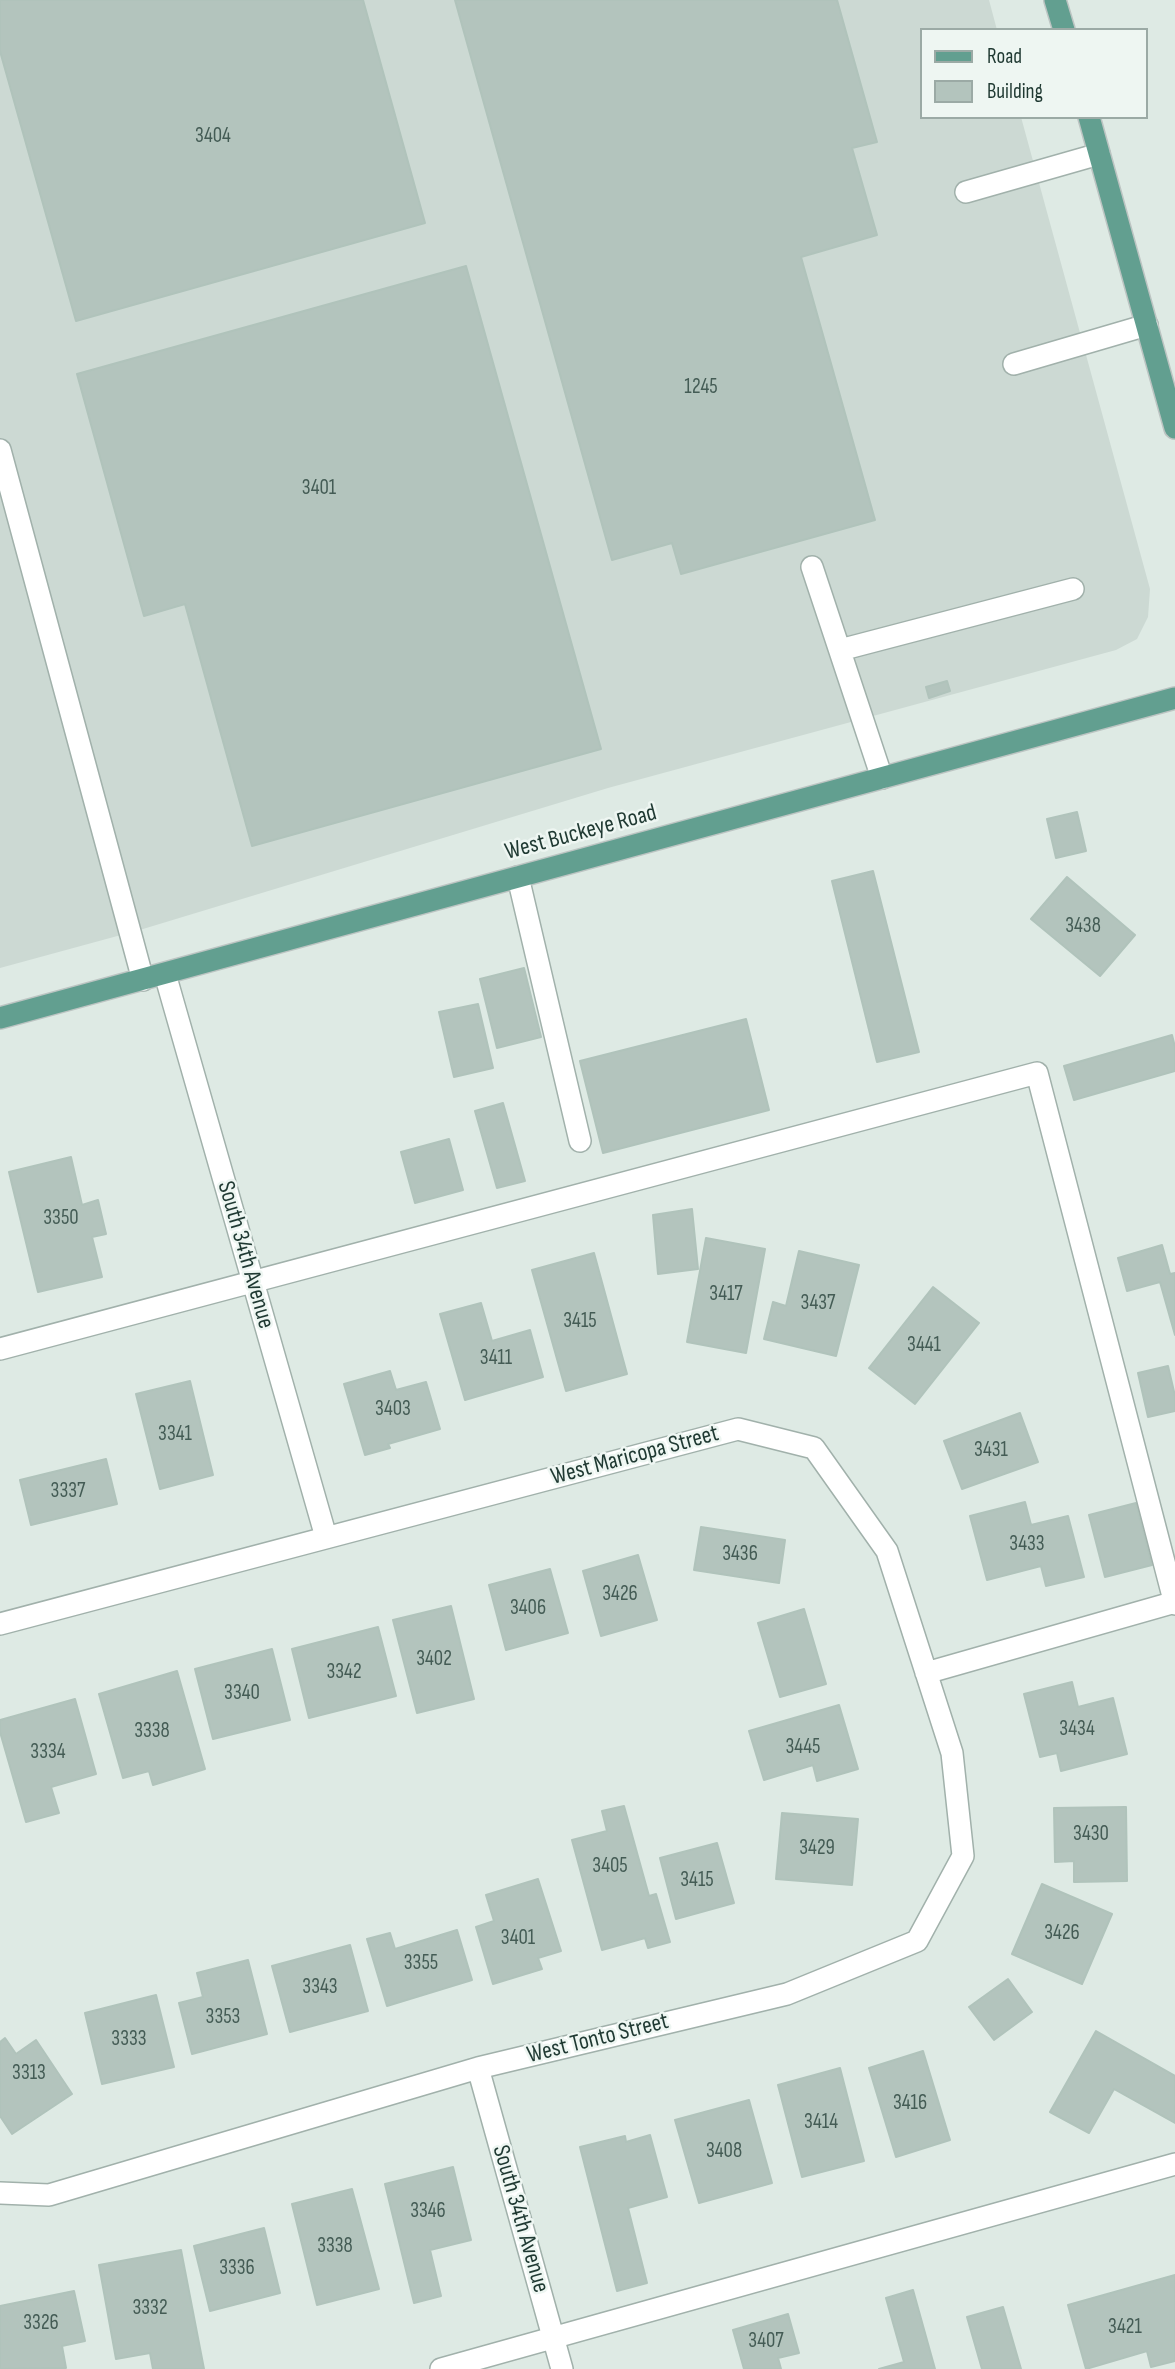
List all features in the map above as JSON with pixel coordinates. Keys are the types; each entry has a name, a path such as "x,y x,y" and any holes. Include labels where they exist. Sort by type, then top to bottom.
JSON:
{"main road":[{"path":"1055,0 1063,28"},
{"path":"1089,119 1175,428"},
{"name":"West Buckeye Road","path":"0,1018 1175,698"}],"street":[{"path":"966,192 1099,154"},
{"path":"1014,364 1147,325"},
{"path":"0,450 143,980"},
{"path":"812,567 882,778"},
{"path":"839,650 1073,589"},
{"path":"518,877 580,1141"},
{"name":"South 34th Avenue","path":"165,974 326,1537"},
{"path":"0,1349 1037,1073 1175,1602 926,1674"},
{"name":"West Maricopa Street","path":"0,1624 738,1429 814,1448 887,1551 926,1674"},
{"name":"West Tonto Street","path":"0,2193 49,2195 478,2068 786,1994 917,1941 963,1856 952,1753 926,1674"},
{"name":"South 34th Avenue","path":"478,2068 562,2369"},
{"path":"441,2369 1175,2164"}],"shaded area":[{"path":"0,0 989,0 996,28 920,28 920,119 1022,119 1150,589 1148,617 1137,639 1116,650 608,788 143,929 0,968"}],"building":[{"path":"0,0 363,0 425,223 76,321 0,51"},
{"path":"455,0 837,0 877,142 852,148 877,235 801,257 875,520 681,574 672,543 612,560"},
{"path":"466,266 601,749 252,846 185,604 144,616 77,374"},
{"path":"947,681 950,691 929,698 926,687"},
{"path":"1077,812 1086,851 1056,858 1047,819"},
{"path":"873,871 919,1052 877,1062 832,881"},
{"path":"1067,877 1135,935 1100,976 1031,919"},
{"path":"524,968 541,1037 497,1048 480,979"},
{"path":"478,1004 493,1068 454,1077 439,1012"},
{"path":"746,1019 769,1110 603,1153 580,1061"},
{"path":"1172,1035 1175,1071 1074,1100 1064,1066"},
{"path":"503,1103 525,1181 497,1188 475,1111"},
{"path":"449,1139 463,1190 415,1203 401,1152"},
{"path":"71,1157 82,1205 98,1200 106,1234 92,1237 102,1277 38,1292 9,1172"},
{"path":"692,1209 698,1269 658,1274 653,1215"},
{"path":"706,1238 765,1249 746,1353 687,1342"},
{"path":"1162,1245 1170,1274 1175,1273 1175,1335 1160,1282 1127,1291 1118,1258"},
{"path":"799,1251 859,1265 836,1356 764,1339 773,1302 786,1306"},
{"path":"594,1253 627,1374 566,1391 532,1270"},
{"path":"933,1287 979,1323 915,1404 869,1368"},
{"path":"481,1303 492,1341 530,1330 543,1377 465,1400 440,1314"},
{"path":"1168,1366 1175,1396 1175,1411 1148,1417 1138,1373"},
{"path":"390,1371 396,1390 426,1382 440,1429 388,1444 390,1448 365,1455 344,1384"},
{"path":"190,1381 213,1475 160,1489 136,1394"},
{"path":"1020,1413 1038,1462 962,1489 944,1441"},
{"path":"106,1459 117,1504 31,1525 20,1480"},
{"path":"1025,1502 1031,1525 1068,1516 1084,1577 1046,1586 1041,1566 987,1580 970,1516"},
{"path":"1136,1503 1152,1565 1105,1577 1089,1515"},
{"path":"701,1527 785,1540 779,1583 694,1570"},
{"path":"638,1555 657,1620 601,1636 583,1571"},
{"path":"550,1569 568,1633 506,1650 489,1585"},
{"path":"451,1606 474,1699 417,1713 393,1620"},
{"path":"804,1609 826,1684 780,1697 758,1623"},
{"path":"378,1627 396,1696 309,1718 292,1649"},
{"path":"272,1649 290,1720 213,1739 195,1669"},
{"path":"177,1671 205,1769 153,1785 149,1771 123,1778 99,1694"},
{"path":"1072,1682 1078,1707 1113,1698 1127,1754 1061,1771 1057,1753 1040,1757 1024,1694"},
{"path":"75,1699 96,1774 51,1787 59,1813 26,1822 0,1732 0,1720"},
{"path":"839,1705 858,1769 817,1781 813,1765 764,1780 749,1731"},
{"path":"624,1806 649,1896 656,1894 670,1942 648,1948 645,1938 602,1950 572,1840 607,1831 602,1811"},
{"path":"1126,1807 1127,1881 1074,1882 1074,1861 1055,1862 1054,1808"},
{"path":"782,1813 858,1819 852,1885 776,1879"},
{"path":"717,1843 734,1903 676,1919 660,1858"},
{"path":"538,1879 561,1951 538,1958 542,1969 493,1984 476,1927 494,1921 486,1895"},
{"path":"1042,1884 1112,1914 1082,1984 1012,1954"},
{"path":"457,1930 472,1980 387,2006 367,1939 390,1933 395,1949"},
{"path":"350,1945 368,2011 290,2032 272,1966"},
{"path":"248,1960 267,2034 192,2054 179,2003 203,1997 197,1973"},
{"path":"1008,1979 1032,2012 994,2040 969,2007"},
{"path":"156,1995 174,2067 102,2084 85,2013"},
{"path":"1096,2031 1175,2076 1175,2123 1114,2089 1089,2133 1050,2112"},
{"path":"5,2038 16,2054 36,2040 72,2094 12,2134 0,2116 0,2042"},
{"path":"923,2051 950,2140 896,2157 869,2068"},
{"path":"840,2068 864,2161 802,2177 778,2085"},
{"path":"749,2100 772,2183 699,2203 675,2120"},
{"path":"650,2135 667,2197 628,2208 647,2283 617,2291 580,2147 625,2136 626,2142"},
{"path":"453,2167 471,2240 430,2250 441,2296 414,2303 385,2184"},
{"path":"352,2189 379,2289 317,2305 292,2204"},
{"path":"264,2228 280,2293 210,2311 194,2246"},
{"path":"181,2250 204,2369 153,2369 150,2353 116,2359 99,2265"},
{"path":"1175,2275 1175,2361 1151,2367 1147,2351 1086,2369 1068,2305"},
{"path":"913,2290 935,2369 879,2369 904,2362 886,2298"},
{"path":"74,2291 85,2341 62,2346 66,2368 0,2369 0,2306"},
{"path":"1003,2307 1021,2369 982,2369 967,2317"},
{"path":"788,2314 799,2353 778,2358 781,2369 744,2369 733,2330"}]}
